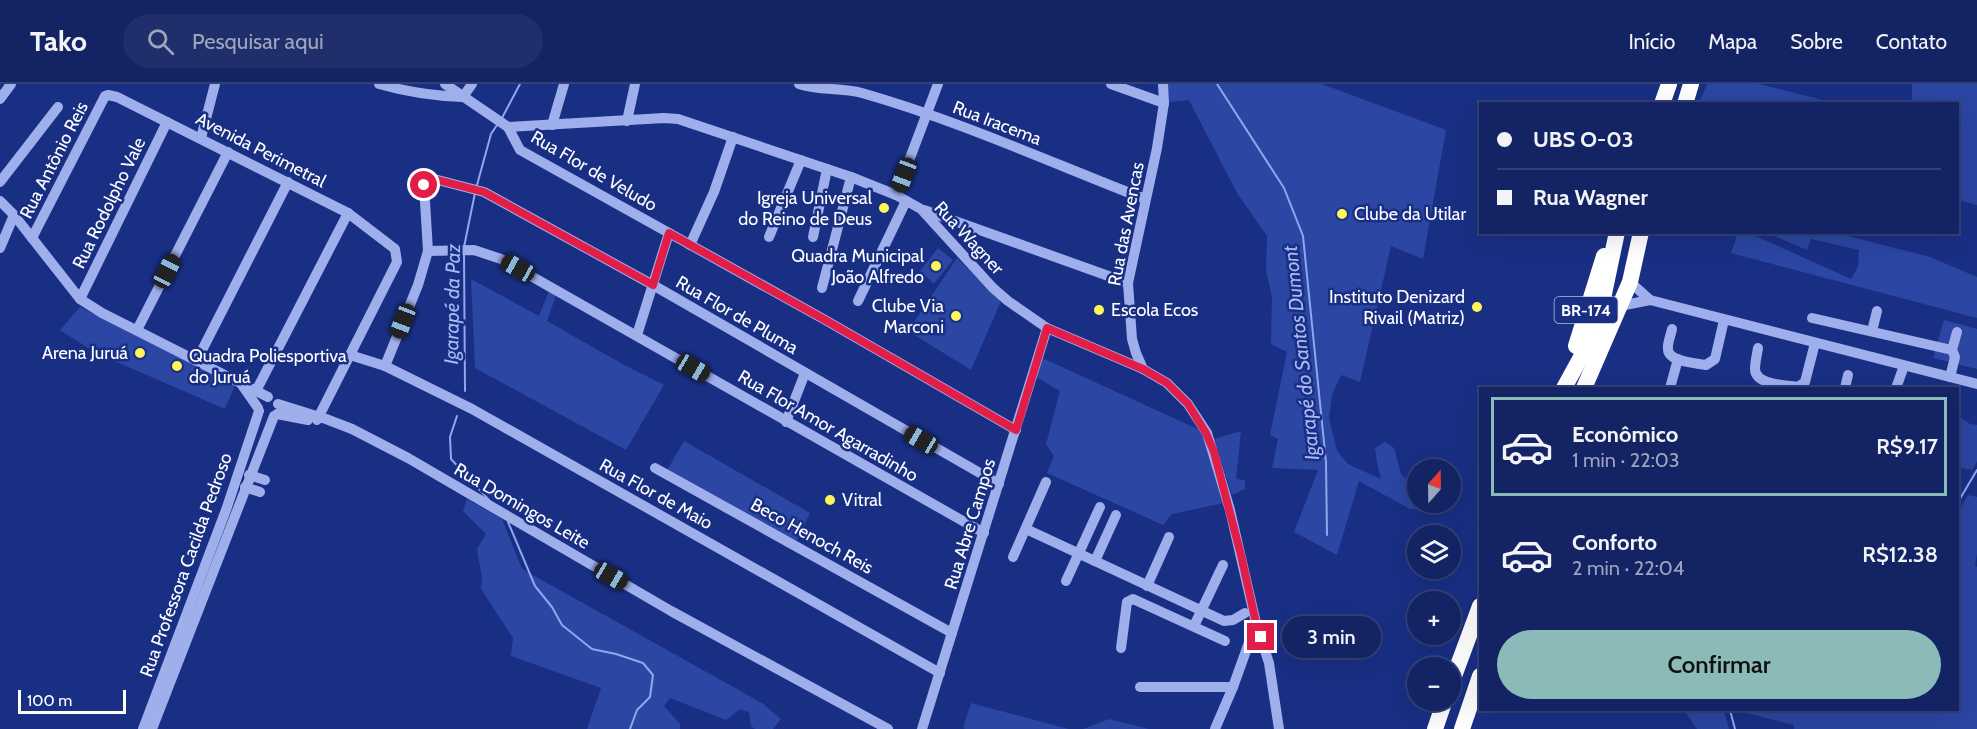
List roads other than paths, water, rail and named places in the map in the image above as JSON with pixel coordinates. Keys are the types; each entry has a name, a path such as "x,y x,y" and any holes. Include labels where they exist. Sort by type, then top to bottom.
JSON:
{"highway":[{"path":"1663,102 1669,84"},
{"path":"1686,102 1691,84"},
{"name":"BR-174","path":"1563,387 1610,234"},
{"path":"1564,387 1586,348 1601,308 1617,234"},
{"path":"1586,381 1602,321 1640,234"},
{"name":"BR-174","path":"1586,381 1630,282 1641,234"},
{"path":"1461,657 1479,609"},
{"path":"1462,729 1479,679"},
{"path":"1435,729 1441,711"}],"street":[{"path":"0,99 11,84"},
{"path":"201,138 215,84"},
{"path":"379,84 430,96 463,97"},
{"path":"445,84 506,125"},
{"path":"463,97 472,84"},
{"path":"552,125 564,84"},
{"path":"627,121 635,84"},
{"name":"Rua Iracema","path":"798,84 819,89 836,88 860,92 927,114 1145,199"},
{"path":"896,195 938,84"},
{"path":"1111,84 1164,103"},
{"name":"Rua das Avencas","path":"1143,369 1132,339 1128,283 1157,148 1164,103 1163,84"},
{"name":"Avenida Perimetral","path":"105,96 117,97 348,213 396,249 397,262 350,356"},
{"name":"Rua Antônio Reis","path":"32,238 105,96"},
{"path":"0,182 57,107"},
{"name":"Rua Wagner","path":"506,125 678,119 851,177 896,195 921,209 993,288 1047,328 1143,369 1167,383 1188,404 1206,433 1230,510 1256,623 1269,663 1280,729"},
{"name":"Rua Rodolpho Vale","path":"80,299 167,122"},
{"name":"Rua Flor de Veludo","path":"506,125 520,150 1016,430"},
{"path":"690,245 714,192 733,137"},
{"path":"137,330 228,152"},
{"path":"769,237 801,160"},
{"path":"813,237 826,169"},
{"path":"822,288 851,177"},
{"name":"Rua Flor de Pluma","path":"428,251 425,180 430,178 484,192 653,285 999,484"},
{"path":"197,360 288,182"},
{"path":"858,302 906,201"},
{"path":"2,206 14,215 80,299 137,330 197,360 239,382 256,391 274,398 276,411 267,417 259,410 239,382"},
{"path":"921,209 1128,283"},
{"path":"256,391 348,213"},
{"path":"0,248 14,215"},
{"path":"637,335 669,233"},
{"name":"Rua Flor Amor Agarradinho","path":"428,251 474,250 501,259 984,533"},
{"path":"386,366 418,285 428,251"},
{"path":"1630,282 1650,300"},
{"path":"1620,306 1650,300 1977,384"},
{"path":"1872,331 1877,312"},
{"path":"1812,318 1952,350"},
{"path":"1672,330 1668,351 1678,359 1706,365 1713,362 1724,320"},
{"name":"Rua Abre Campos","path":"922,729 1047,328"},
{"path":"1950,377 1955,357 1952,350 1957,332"},
{"path":"1758,348 1755,373 1765,385 1798,387 1802,385 1807,375 1815,343"},
{"path":"321,419 350,356"},
{"name":"Rua Flor de Maio","path":"350,356 386,366 459,402 940,673"},
{"path":"1670,387 1678,359"},
{"path":"1896,387 1904,366"},
{"path":"786,422 805,373"},
{"path":"1845,387 1848,375"},
{"path":"259,410 260,400 268,397"},
{"name":"Rua Professora Cacilda Pedroso","path":"143,729 226,510 259,410"},
{"name":"Rua Domingos Leite","path":"276,411 321,419 352,429 408,458 671,610 888,729"},
{"name":"Rua Professora Cacilda Pedroso","path":"152,729 249,475 276,411"},
{"name":"Beco Henoch Reis","path":"655,468 952,633"},
{"path":"249,475 265,480"},
{"path":"1013,557 1046,482"},
{"path":"245,487 260,492"},
{"path":"1066,581 1100,507"},
{"path":"1095,561 1116,515"},
{"path":"1026,529 1224,621 1233,620 1245,613"},
{"path":"1147,586 1170,537"},
{"path":"1194,626 1223,565"},
{"path":"1121,648 1127,602 1133,599 1225,641"},
{"path":"1215,729 1256,623"},
{"path":"1140,687 1233,687"}],"waterway":[{"name":"Igarapé da Paz","path":"502,118 520,84"},
{"name":"Igarapé do Santos Dumont","path":"1217,84 1284,188 1303,236 1326,462 1327,535"},
{"name":"Igarapé da Paz","path":"477,185 491,134 497,125"},
{"name":"Igarapé da Paz","path":"464,247 475,193"},
{"name":"Igarapé da Paz","path":"464,252 465,391"},
{"name":"Igarapé da Paz","path":"457,416 450,437 451,459 489,500"},
{"path":"1959,500 1977,470"},
{"name":"Igarapé da Paz","path":"508,522 535,586 552,607 562,625 592,649 643,663 653,675 650,697 637,710 630,729"},
{"path":"1730,711 1735,729"}],"place":[{"name":"Igreja Universal do Reino de Deus","path":"884,208"},
{"name":"Clube da Utilar","path":"1342,214"},
{"name":"Quadra Municipal João Alfredo","path":"936,266"},
{"name":"Instituto Denizard Rivail (Matriz)","path":"1477,307"},
{"name":"Escola Ecos","path":"1099,310"},
{"name":"Clube Via Marconi","path":"956,316"},
{"name":"Arena Juruá","path":"140,353"},
{"name":"Quadra Poliesportiva do Juruá","path":"177,366"},
{"name":"Vitral","path":"830,500"}]}
